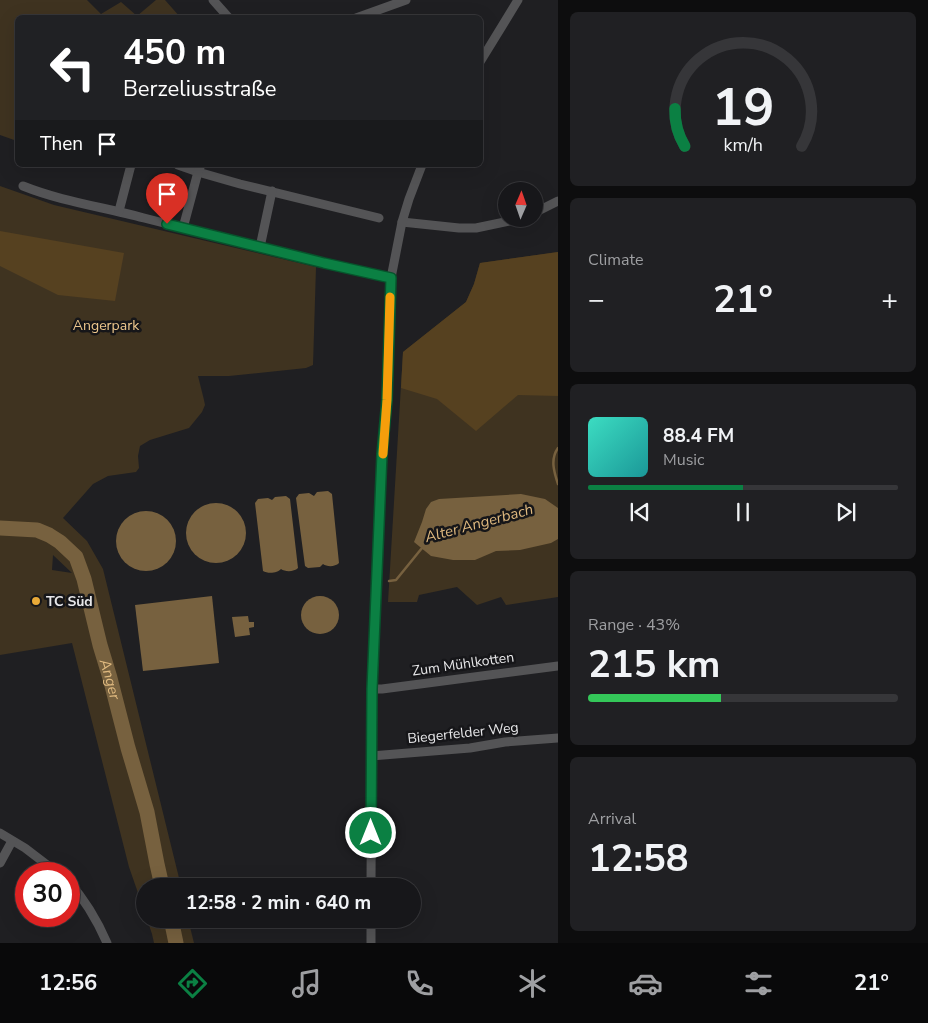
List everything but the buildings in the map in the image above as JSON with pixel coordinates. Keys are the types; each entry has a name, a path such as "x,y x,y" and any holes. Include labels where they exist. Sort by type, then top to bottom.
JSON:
{"street":[{"path":"213,0 226,15"},
{"path":"364,15 406,0"},
{"path":"483,57 518,0"},
{"path":"119,211 130,167"},
{"path":"371,878 372,689 382,454 387,400 391,278 402,222 421,167"},
{"path":"183,228 199,168 272,191 379,218"},
{"path":"24,186 64,200 106,210 119,211 391,278"},
{"path":"260,247 272,191"},
{"path":"543,208 558,201"},
{"path":"402,222 459,228 476,228 498,223"},
{"name":"Zum Mühlkotten","path":"372,689 558,666"},
{"name":"Biegerfelder Weg","path":"372,756 558,738"},
{"path":"0,833 44,862"},
{"path":"0,863 12,841"},
{"path":"80,895 95,917 107,943"},
{"path":"371,928 371,943"}],"green space":[{"path":"0,0 87,0 101,14 121,2 136,15 15,15 15,140 0,135"},
{"path":"156,0 165,0 178,15 138,15"},
{"name":"Angerpark","path":"0,186 54,205 316,267 313,365 306,368 229,376 198,376 205,405 202,412 189,428 150,440 140,446 138,456 139,468 136,472 108,476 93,484 63,518 87,541 103,569 179,878 136,878 136,887 129,867 72,643 0,655","holes":["53,555 72,573 52,570"]},
{"path":"558,252 558,597 506,605 501,597 477,605 457,587 419,595 417,602 388,602 403,352 466,302 480,263"},
{"path":"150,928 190,928 194,943 154,943"}],"shaded area":[{"path":"0,231 124,253 115,301 58,295 0,266"},
{"path":"558,252 558,396 518,395 476,431 437,399 401,388 403,352 466,302 480,263"}],"water":[{"path":"328,491 332,494 339,563 333,566 323,564 320,567 308,568 305,566 296,498 299,494 309,493 314,496 317,492"},
{"path":"521,494 545,499 558,508 558,539 551,543 520,550 496,551 475,560 453,560 431,556 414,542 426,509 431,502 439,499"},
{"path":"286,496 290,499 298,568 292,571 281,569 270,573 265,572 263,571 255,503 258,499 268,498 272,500 275,497"},
{"path":"216,503 233,508 241,516 246,533 241,550 233,558 216,563 199,558 191,550 186,533 191,516 199,508"},
{"path":"146,511 163,516 171,524 176,541 171,558 163,566 146,571 129,566 121,558 116,541 121,524 129,516"},
{"path":"212,596 219,663 143,671 135,605"},
{"path":"320,596 333,602 339,615 333,628 320,634 307,628 301,615 307,602"},
{"path":"248,616 249,622 254,622 254,627 249,628 250,635 235,637 232,617"}],"waterway":[{"name":"Alter Angerbach","path":"558,448 553,461 558,484"},
{"name":"Anger","path":"0,528 37,530 60,542 76,557 84,579 100,645 147,812 160,878"},
{"name":"Alter Angerbach","path":"389,581 396,580 422,548 424,548"},
{"name":"Anger","path":"173,928 176,943"}],"slow traffic":[{"path":"383,454 387,400 390,297"}],"place":[{"name":"TC Süd","path":"36,601"}],"route":[{"path":"167,224 391,278 387,400 382,454 372,689 371,833"}]}
